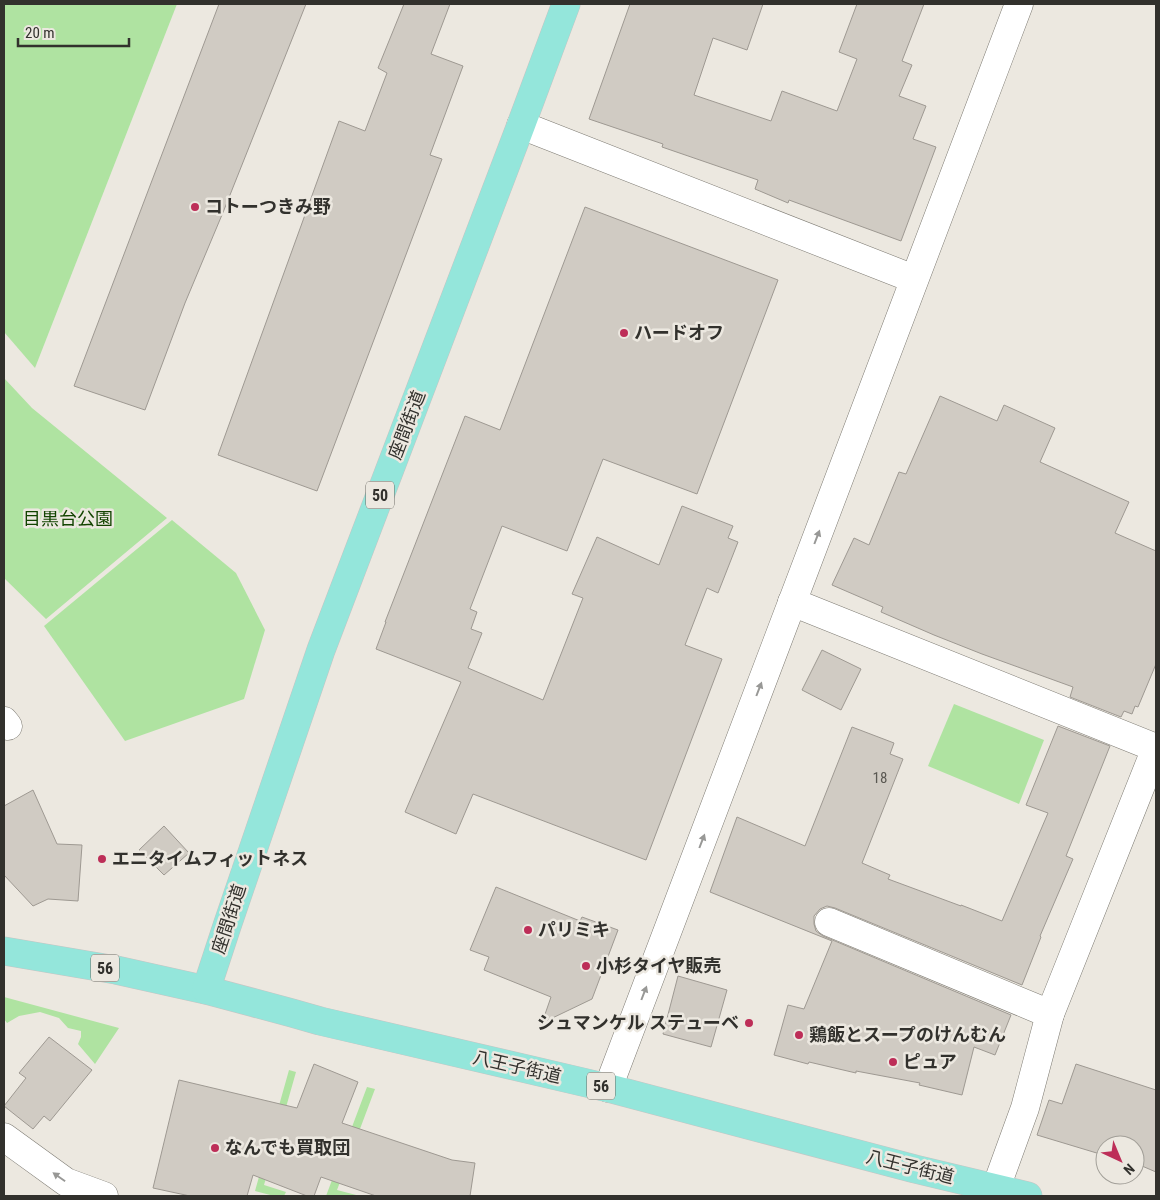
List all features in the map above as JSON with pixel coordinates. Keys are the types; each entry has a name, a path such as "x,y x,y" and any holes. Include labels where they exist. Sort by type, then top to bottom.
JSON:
{"main road":[{"name":"座間街道","path":"206,990 226,926 321,650 566,4"},
{"name":"八王子街道","path":"4,951 116,970 206,990 320,1021 608,1088 915,1169 994,1193 1028,1196"}],"street":[{"path":"608,1088 1019,4"},
{"path":"521,125 914,279"},
{"path":"792,602 1156,748 1050,1014 1024,1108 994,1193"},
{"path":"829,922 1050,1014"},
{"path":"4,1137 66,1182 104,1196"}],"green space":[{"path":"4,4 177,4 35,368 4,332"},
{"name":"目黒台公園","path":"4,378 32,408 167,518 46,619 4,578"},
{"path":"172,520 236,573 265,630 244,699 125,741 44,626"},
{"path":"954,704 1044,740 1019,804 928,766"},
{"path":"4,997 119,1028 95,1064 78,1044 81,1031 68,1028 59,1018 40,1012 19,1016 7,1023 4,1019"},
{"path":"289,1070 296,1072 264,1185 286,1192 284,1196 274,1196 255,1191"},
{"path":"367,1087 375,1089 337,1190 360,1196 326,1196"}],"building":[{"name":"コトーつきみ野","path":"219,4 306,4 185,303 145,410 74,386"},
{"path":"404,4 450,4 431,54 463,66 430,155 442,159 317,491 218,455 339,121 365,131 387,73 378,68"},
{"path":"630,4 763,4 747,50 713,38 694,95 771,121 782,91 837,111 857,59 839,52 857,4 924,4 902,61 912,65 899,96 926,106 913,139 936,147 901,241 789,200 788,203 755,189 758,180 662,147 663,144 589,119"},
{"path":"585,207 778,280 697,494 603,459 567,551 502,526 470,609 477,612 471,629 482,633 468,668 543,700 583,598 572,594 597,537 659,565 682,506 733,526 728,538 738,542 718,593 707,588 685,645 722,659 646,860 473,794 456,834 405,812 461,682 376,649 465,416 500,430"},
{"path":"940,396 997,421 1004,405 1055,428 1040,462 1129,502 1115,533 1156,551 1156,664 1138,707 1135,706 1132,714 1124,711 1121,717 1070,697 1073,687 934,635 881,612 883,607 832,585 854,538 869,545 899,472 906,474"},
{"path":"822,650 861,669 841,710 802,690"},
{"path":"1058,726 1110,746 1066,856 1073,859 1040,936 1022,985 835,908 827,906 820,909 814,916 816,931 823,936 1011,1015 995,1055 974,1047 962,1095 919,1085 920,1083 856,1071 856,1073 809,1062 808,1064 774,1055 788,1005 804,1009 832,941 710,892 737,817 805,846 852,727 894,743 890,754 903,759 862,863 890,875 888,879 1002,921 1048,813 1026,805"},
{"path":"33,790 57,844 82,845 78,901 48,899 33,906 4,875 4,806"},
{"path":"164,826 189,853 164,875 139,850"},
{"path":"496,887 580,921 582,917 618,930 592,999 542,1023 551,997 484,970 489,957 470,950"},
{"path":"678,976 727,990 711,1047 663,1034"},
{"path":"49,1037 92,1070 50,1121 44,1116 33,1129 4,1106 26,1078 19,1073"},
{"path":"314,1064 358,1082 342,1123 452,1160 475,1163 470,1196 376,1196 321,1177 314,1196 307,1196 253,1175 247,1196 190,1196 153,1188 179,1080 297,1108"},
{"path":"1076,1064 1156,1090 1156,1172 1145,1167 1145,1135 1095,1135 1095,1152 1037,1135 1049,1100 1062,1104"}],"place":[{"name":"コトーつきみ野","path":"195,207"},
{"name":"ハードオフ","path":"624,333"},
{"name":"エニタイムフィットネス","path":"102,859"},
{"name":"パリミキ","path":"528,930"},
{"name":"小杉タイヤ販売","path":"586,966"},
{"name":"シュマンケル ステューベ","path":"749,1023"},
{"name":"鶏飯とスープのけんむん","path":"799,1035"},
{"name":"ピュア","path":"893,1062"},
{"name":"なんでも買取団","path":"215,1148"}]}
